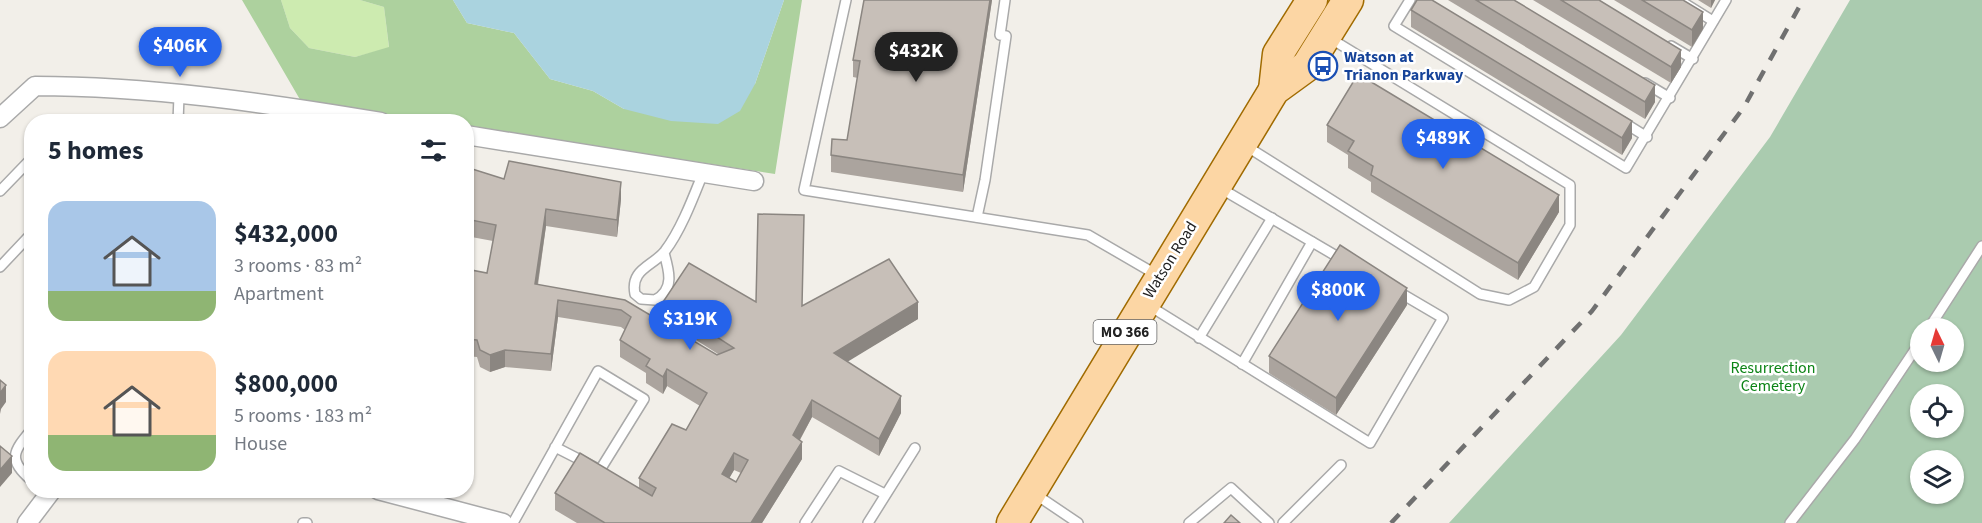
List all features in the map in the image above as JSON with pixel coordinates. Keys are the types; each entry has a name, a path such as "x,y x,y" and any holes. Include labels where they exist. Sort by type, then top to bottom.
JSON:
{"main road":[{"path":"1286,0 1292,29"},
{"name":"Watson Road","path":"1274,90 1278,54 1312,0"},
{"name":"Watson Road","path":"1012,523 1159,276 1274,90 1307,66 1348,0"}],"street":[{"path":"0,118 35,86 81,86 225,99 327,114"},
{"path":"474,136 753,181"},
{"path":"27,523 43,498"},
{"path":"408,498 503,523"}],"lane":[{"path":"846,0 804,189 1088,235 1159,276"},
{"path":"977,217 986,180 1005,46 1006,36 1000,35 1005,0"},
{"path":"1410,0 1394,26 1626,168 1647,137 1726,0"},
{"path":"1679,0 1713,21"},
{"path":"1241,143 1480,294 1509,300 1534,287 1570,225 1570,185 1326,36"},
{"path":"1664,41 1693,59"},
{"path":"1640,80 1670,98"},
{"path":"179,114 180,96"},
{"path":"1617,118 1647,137"},
{"path":"0,191 24,166"},
{"path":"664,253 669,278 666,291 655,300 641,299 635,294 635,279 640,270 664,253 703,173"},
{"path":"1216,185 1353,265"},
{"path":"1199,338 1272,218"},
{"path":"0,267 24,242"},
{"path":"1242,364 1312,242"},
{"path":"1935,318 1982,246"},
{"path":"1144,302 1370,443 1443,318 1383,283"},
{"path":"1790,523 1855,439 1910,357"},
{"path":"513,523 555,447 598,371 644,399 600,470 555,447"},
{"path":"24,438 16,448 14,457 24,474"},
{"path":"868,523 915,448"},
{"path":"1283,523 1341,465"},
{"path":"805,523 839,471 885,494"},
{"path":"1189,523 1231,488 1269,523"},
{"path":"1031,491 1078,523"}],"green space":[{"path":"242,0 281,0 290,28 309,48 355,57 389,47 384,7 360,0 453,0 467,23 514,33 550,79 593,91 624,109 755,84 784,0 802,0 775,174 474,128 474,114 379,114 302,103"},
{"path":"281,0 360,0 384,7 389,48 355,57 309,48 290,28"},
{"name":"Resurrection Cemetery","path":"1850,0 1982,0 1982,523 1449,523 1621,335 1770,137"}],"water":[{"path":"453,0 784,0 755,84 740,111 718,124 671,121 624,109 593,91 550,79 514,33 467,23"}],"building":[{"path":"864,0 990,0 963,175 831,155 832,139 847,140 860,61 853,60"},
{"path":"1417,0 1432,0 1632,121 1622,138 1411,10"},
{"path":"1476,0 1514,0 1655,85 1645,102"},
{"path":"1561,0 1599,0 1681,50 1671,67"},
{"path":"1642,0 1683,0 1703,12 1692,30"},
{"path":"1358,74 1559,195 1518,263 1371,175 1373,166 1348,151 1354,141 1327,125"},
{"path":"509,161 621,182 617,220 546,209 535,284 625,300 717,355 734,348 663,302 689,263 756,302 758,214 804,215 802,306 889,259 918,302 834,353 901,396 879,439 812,400 793,435 802,442 751,523 605,523 555,493 580,453 652,496 656,488 639,478 672,424 686,430 707,393 667,369 663,377 646,366 650,359 620,340 631,317 621,310 558,300 551,354 505,350 490,355 480,350 477,340 474,340 474,271 487,273 496,225 474,221 474,170 504,179","holes":["734,453 748,460 736,482 722,474"]},
{"path":"1340,245 1407,288 1336,398 1269,356"},
{"path":"0,380 6,385 0,393"},
{"path":"0,446 12,456 0,470"},
{"path":"1231,515 1240,523 1224,523"}],"railway":[{"path":"1391,523 1592,311 1744,107 1803,0"}],"place":[{"name":"Watson at Trianon Parkway","path":"1323,66"}]}
